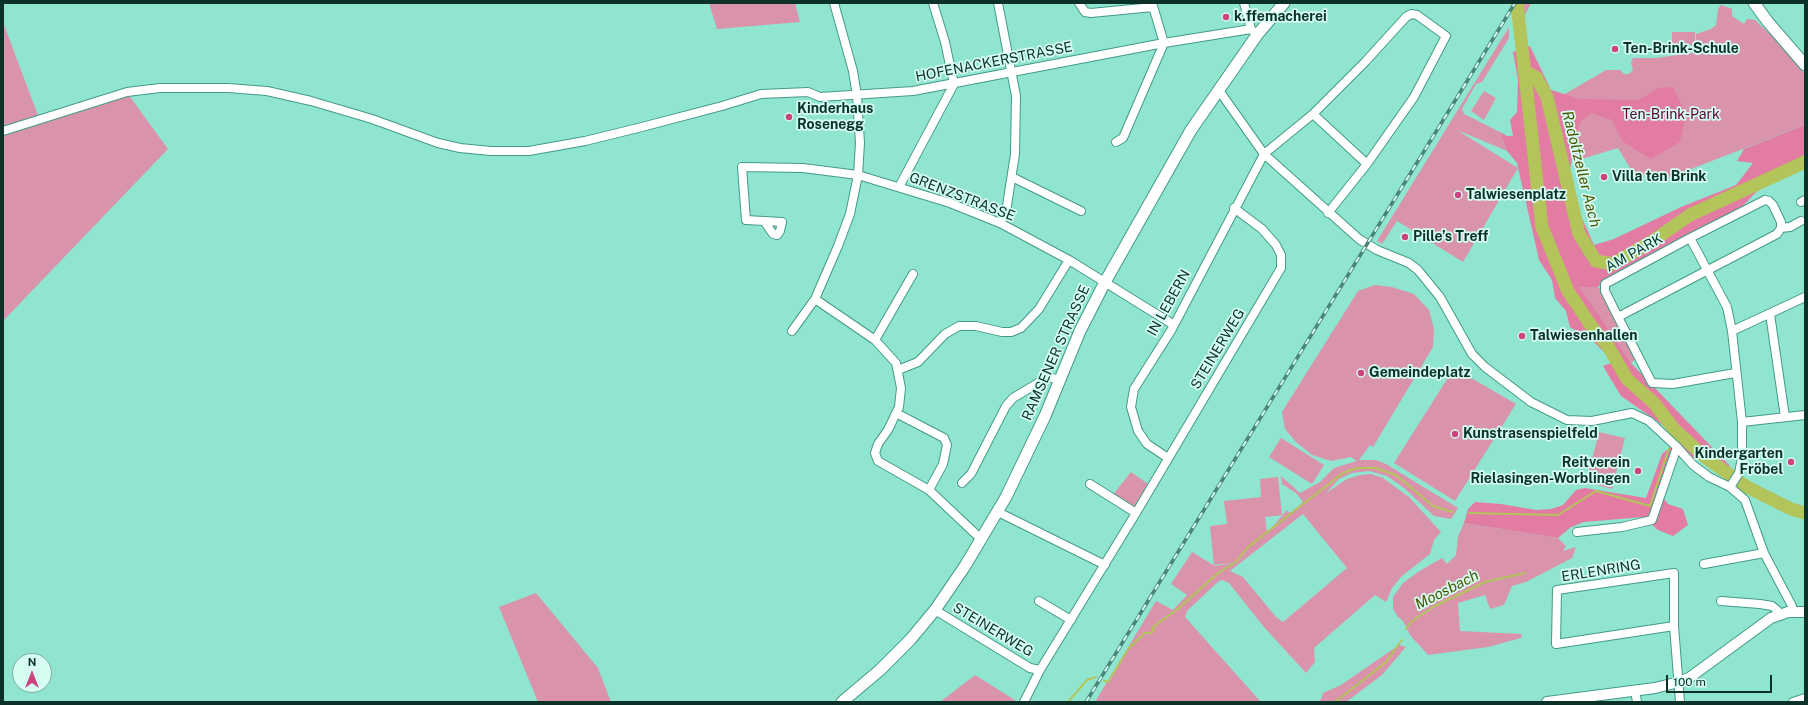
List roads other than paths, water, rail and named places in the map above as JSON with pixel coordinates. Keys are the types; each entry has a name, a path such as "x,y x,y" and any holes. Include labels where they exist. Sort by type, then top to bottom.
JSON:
{"main road":[{"name":"RAMSENER STRASSE","path":"842,702 886,664 910,640 934,610 982,540 998,512 1045,416 1080,331 1105,282 1191,130 1254,32 1284,3"},
{"path":"1754,3 1768,22 1805,65"}],"street":[{"path":"792,331 815,299 850,214 858,176 860,143 857,96 853,71 834,3"},
{"path":"899,187 954,84 945,42 933,3"},
{"path":"998,3 1016,96 1016,154 1006,212 1000,223"},
{"path":"1079,3 1085,12 1091,13 1152,5 1164,43 1123,138 1116,142"},
{"path":"1244,3 1254,32"},
{"path":"1264,154 1313,114 1411,14 1417,15 1446,36 1414,97 1367,164 1328,213"},
{"name":"HOFENACKERSTRASSE","path":"3,131 127,92 160,88 228,88 267,91 311,100 358,114 438,143 460,148 491,151 523,151 585,141 722,106 761,94 808,92 820,97 857,96 913,91 1164,43 1254,32"},
{"path":"1218,89 1264,154 1328,213 1368,245 1404,260 1418,270 1440,297 1472,354 1485,367 1531,402 1567,420 1578,422 1592,421 1632,413 1649,421 1709,478 1732,484 1745,500 1764,553 1792,606 1792,612"},
{"path":"1313,114 1367,164"},
{"name":"IN LEBERN","path":"1168,458 1154,450 1143,440 1134,420 1131,398 1138,381 1174,325 1234,208 1264,154"},
{"name":"GRENZSTRASSE","path":"764,221 746,220 742,167 803,168 858,176 899,187 1000,223 1069,260 1174,325"},
{"path":"1012,177 1081,211"},
{"name":"AM PARK","path":"1618,317 1605,291 1605,284 1690,238 1765,200 1769,201 1773,205 1781,222 1781,228"},
{"name":"STEINERWEG","path":"1024,702 1040,670 1105,566 1281,268 1280,255 1276,245 1262,229 1234,208"},
{"path":"1735,373 1673,384 1652,383 1618,317 1777,234 1781,228 1790,227 1801,221"},
{"path":"1690,238 1724,302 1732,331 1735,373 1742,422 1742,458 1739,473 1732,484"},
{"path":"898,370 918,362 945,334 959,326 976,326 1002,332 1011,332 1021,328 1039,309 1069,260"},
{"path":"875,340 913,274"},
{"path":"1732,331 1805,296"},
{"path":"815,299 875,340 888,352 896,363 901,388 898,410 888,430 878,444 875,452 878,461 929,490 982,540"},
{"path":"1770,314 1785,417"},
{"path":"962,483 970,474 1006,406 1013,398 1048,377 1060,380"},
{"path":"898,410 944,438 947,445 943,464 929,490"},
{"path":"1742,422 1805,415"},
{"path":"1577,532 1622,527 1652,520 1677,447"},
{"path":"1090,484 1136,513"},
{"path":"998,512 1105,566"},
{"path":"1704,564 1764,553"},
{"name":"ERLENRING","path":"1674,626 1556,644 1557,590 1674,573 1674,626 1680,702"},
{"path":"1039,601 1071,620"},
{"path":"1721,601 1772,606 1779,614"},
{"name":"STEINERWEG","path":"934,610 1030,668 1040,670"},
{"path":"1548,702 1655,688 1679,682 1689,678 1771,618 1779,614 1805,612"},
{"path":"1635,690 1637,702"},
{"path":"1793,702 1805,698"}],"waterway":[{"name":"Radolfzeller Aach","path":"1517,3 1542,227 1568,291 1592,327 1608,346 1627,379 1654,403 1674,429 1706,458 1747,487 1791,509 1805,513"},
{"name":"Radolfzeller Aach","path":"1524,71 1536,77 1547,97 1579,234 1596,261 1613,264 1654,240 1690,215 1805,162"},
{"name":"Radolfzeller Aach","path":"1671,435 1674,429"},
{"path":"1469,513 1558,515 1596,491 1650,506 1669,448"},
{"path":"1104,681 1108,682 1129,648 1145,633 1151,633 1154,630 1153,627 1179,608 1218,573 1236,562 1248,547 1343,473 1357,468 1375,468 1396,475 1433,506 1452,512"},
{"name":"Moosbach","path":"1406,629 1412,621 1435,606 1485,582 1525,573"},
{"name":"Moosbach","path":"1335,702 1385,663 1402,640"},
{"path":"1068,702 1087,680 1096,677"}],"railway":[{"path":"1086,702 1515,3"}],"place":[{"name":"k.ffemacherei","path":"1226,17"},
{"name":"Ten-Brink-Schule","path":"1615,49"},
{"name":"Kinderhaus Rosenegg","path":"789,117"},
{"name":"Villa ten Brink","path":"1604,177"},
{"name":"Talwiesenplatz","path":"1458,195"},
{"name":"Pille’s Treff","path":"1405,237"},
{"name":"Talwiesenhallen","path":"1522,336"},
{"name":"Gemeindeplatz","path":"1361,373"},
{"name":"Kunstrasenspielfeld","path":"1455,434"},
{"name":"Kindergarten Fröbel","path":"1791,462"},
{"name":"Reitverein Rielasingen-Worblingen","path":"1638,471"}],"park label":[{"name":"Ten-Brink-Park","path":"1671,115"}]}
